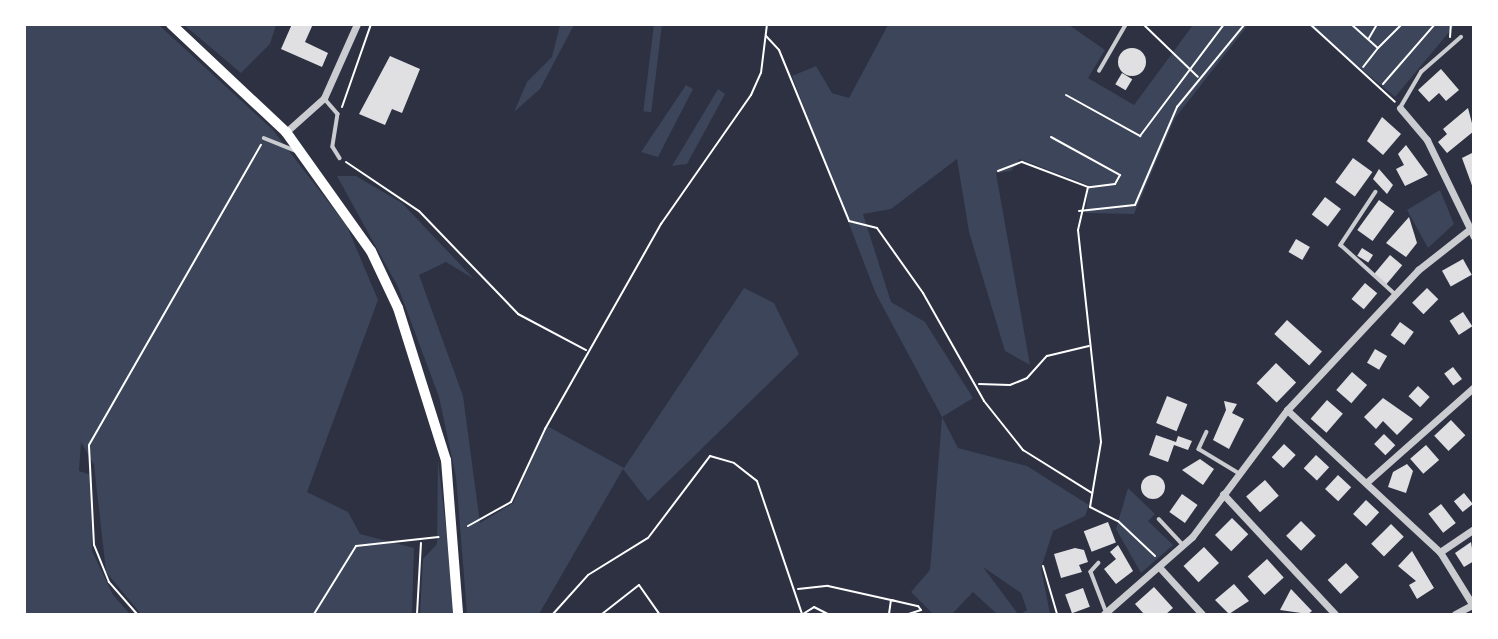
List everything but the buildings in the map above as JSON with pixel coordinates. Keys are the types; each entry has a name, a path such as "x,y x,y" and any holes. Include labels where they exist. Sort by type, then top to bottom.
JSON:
{"main road":[{"path":"172,24 286,132 371,251 417,355 446,460 457,614"}],"street":[{"path":"286,132 324,98 357,24"},
{"path":"1400,108 1427,140 1472,227 1474,237"},
{"path":"1105,614 1184,546 1237,472 1287,410 1395,294 1472,227"},
{"path":"1367,482 1474,387"},
{"path":"1287,410 1440,552 1473,606 1455,614"},
{"path":"1223,494 1335,614"},
{"path":"1440,552 1474,529"},
{"path":"1163,565 1202,614"}],"lane":[{"path":"1099,71 1126,24"},
{"path":"1400,108 1421,72 1461,37"},
{"path":"324,98 338,114 333,147 340,158"},
{"path":"264,138 301,151"},
{"path":"1376,192 1341,245 1395,294"},
{"path":"1207,432 1199,449 1237,472"},
{"path":"1159,519 1184,546"},
{"path":"1099,563 1091,572 1105,614"}],"path":[{"path":"338,114 371,24"},
{"path":"468,526 512,502 587,351 662,224 751,95 767,24"},
{"path":"1143,24 1199,78"},
{"path":"1066,95 1140,136 1224,24"},
{"path":"1079,211 1135,205 1164,133 1199,78 1245,24"},
{"path":"1310,24 1383,84 1400,108"},
{"path":"1351,24 1377,49"},
{"path":"1368,39 1377,24"},
{"path":"1363,68 1377,49 1402,24"},
{"path":"1383,84 1435,24"},
{"path":"766,35 779,50 849,220 877,228 978,384 996,419 1023,450 1092,493"},
{"path":"998,172 1022,162 1088,187 1115,184 1120,175 1051,137"},
{"path":"137,614 109,582 97,554 89,445 264,138"},
{"path":"340,158 419,211 518,314 587,351"},
{"path":"1088,187 1079,211 1101,442 1090,507 1163,565"},
{"path":"978,384 1010,385 1027,378 1047,356 1090,345"},
{"path":"553,614 588,575 648,538 710,456 757,481 797,589 802,614 814,607 828,614"},
{"path":"314,614 356,546 421,543 439,537"},
{"path":"417,614 421,543"},
{"path":"1043,566 1057,614"},
{"path":"603,614 639,585 659,614"},
{"path":"797,589 828,586 918,606 909,614"},
{"path":"890,614 895,601"}],"shaded area":[{"path":"654,24 662,25 651,112 643,111"},
{"path":"24,25 159,25 272,129 347,226 378,300 307,492 348,512 360,534 414,548 412,614 141,614 106,572 94,465 81,442 79,471 91,475 92,551 113,595 130,614 25,614"},
{"path":"184,25 276,25 270,44 241,73"},
{"path":"560,25 574,25 540,89 514,112 527,82 552,57"},
{"path":"888,25 1069,25 1105,50 1088,78 1134,105 1193,25 1248,25 1175,118 1134,214 1086,213 1088,185 1020,159 1011,171 996,173 1030,365 1005,351 969,232 957,159 891,209 863,214 891,302 925,322 973,398 942,417 876,294 792,76 816,66 832,93 849,98"},
{"path":"1308,25 1455,25 1395,97"},
{"path":"686,85 693,89 658,157 641,152"},
{"path":"718,89 725,94 687,164 672,166"},
{"path":"337,176 356,176 402,203 474,279 446,262 419,275 463,396 480,523 513,503 547,426 624,468 744,288 774,303 799,354 648,501 623,469 539,614 467,614 456,477 439,397 398,287"},
{"path":"1440,190 1454,224 1428,248 1407,210"},
{"path":"942,417 958,448 1027,466 1089,505 1085,516 1053,531 1041,568 1050,614 1021,614 1027,610 1021,593 983,567 1018,614 997,614 973,592 952,614 933,614 911,592 930,570"},
{"path":"438,460 456,614 420,614 423,559 437,544"},
{"path":"1128,488 1155,514 1148,521 1173,545 1141,573 1116,529"}]}
